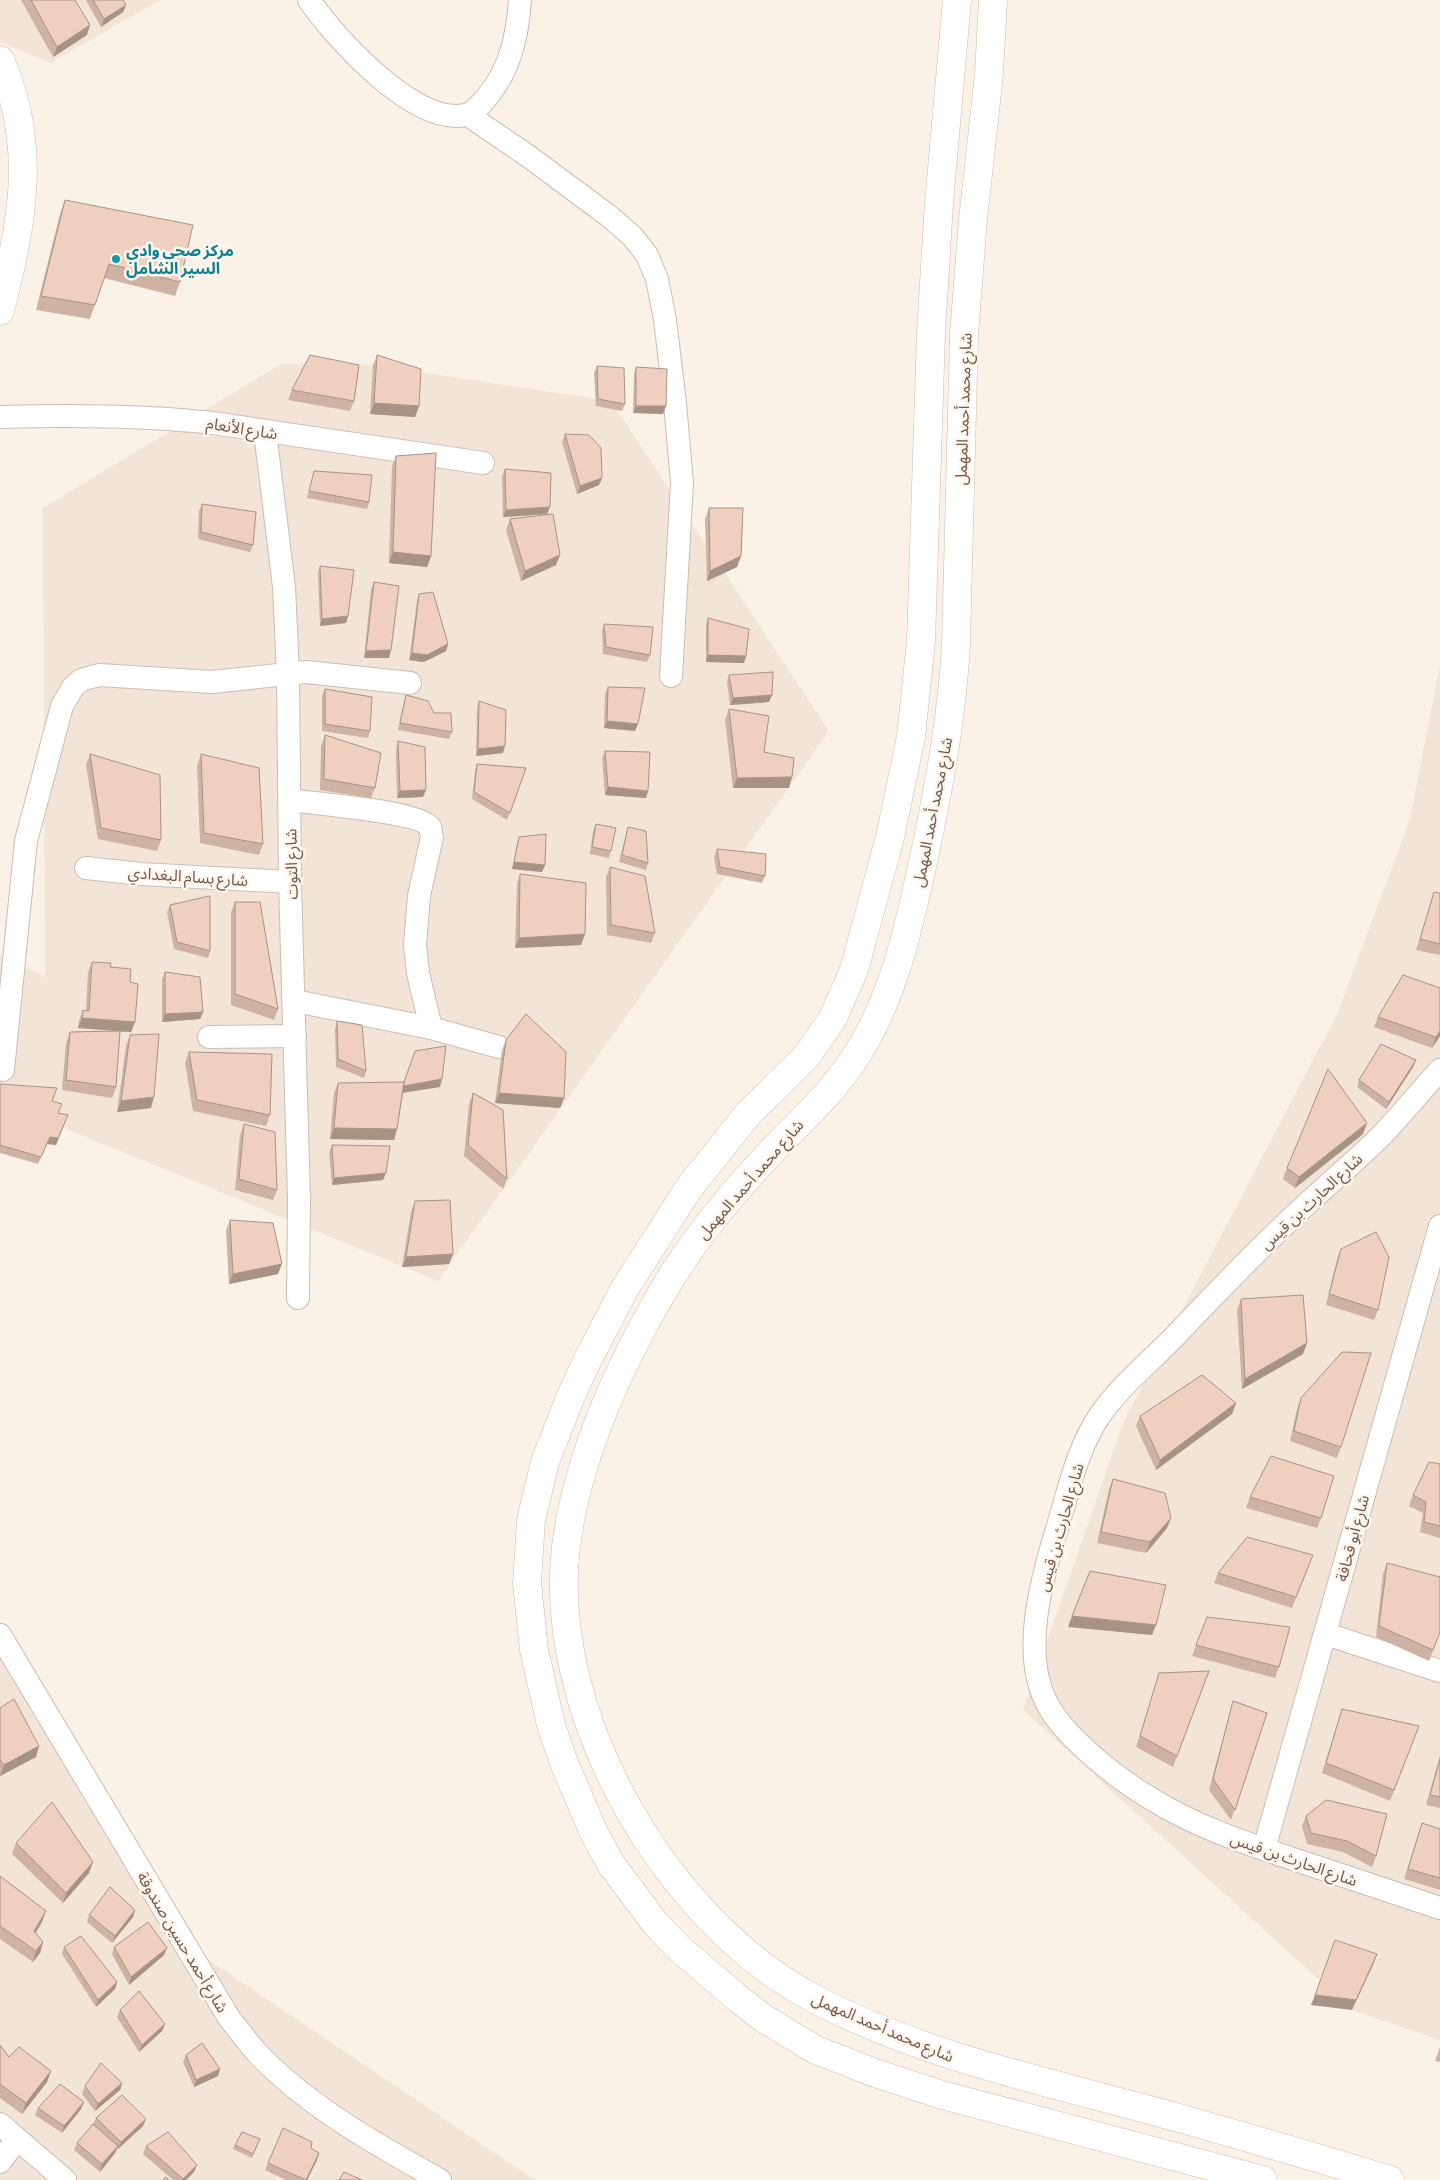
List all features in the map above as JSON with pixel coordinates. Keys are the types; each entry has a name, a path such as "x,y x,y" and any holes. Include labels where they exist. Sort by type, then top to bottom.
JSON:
{"main road":[{"path":"957,0 939,203 932,314 921,641 911,736 890,837 854,970 833,1018 806,1057 748,1114 689,1188 625,1288 570,1398 545,1462 531,1520 527,1583 534,1650 551,1725 564,1763 582,1809 611,1864 655,1923 680,1950 763,2018 816,2050 875,2073 925,2089 1251,2179"},
{"name":"شارع محمد أحمد المهمل","path":"993,0 989,74 973,220 964,334 953,696 946,746 914,905 895,973 883,1007 868,1036 833,1087 748,1177 690,1248 648,1318 612,1390 583,1473 566,1549 565,1611 573,1666 586,1713 600,1750 622,1797 655,1850 676,1880 716,1926 746,1953 786,1982 815,2000 848,2015 967,2061 1213,2127 1390,2180"},
{"path":"0,60 17,106 23,153 20,214 10,270 0,311"}],"street":[{"path":"308,0 346,44 399,92 416,104 439,114 468,115 528,156 620,226 632,236 647,255 657,279 665,320 682,483 671,676"},
{"path":"468,115 491,92 507,65 515,36 520,0"},
{"name":"شارع الأنعام","path":"0,417 163,418 213,423 483,463"},
{"name":"شارع التوت","path":"265,432 284,587 288,673 290,882 295,1002 299,1199 298,1298"},
{"path":"3,1070 26,842 62,706 73,687 80,680 99,675 212,682 288,673 331,674 410,683"},
{"path":"290,800 396,813 423,820 430,827 432,837 419,896 415,945 418,973 431,1028"},
{"name":"شارع بسام البغدادي","path":"86,868 141,874 290,882"},
{"path":"295,1002 431,1028 499,1047"},
{"path":"208,1037 295,1036"},
{"name":"شارع الحارث بن قيس","path":"1440,1070 1381,1135 1245,1263 1138,1372 1099,1417 1080,1457 1041,1584 1037,1613 1036,1666 1048,1705 1059,1722 1095,1757 1148,1797 1171,1811 1212,1830 1264,1849 1440,1908"},
{"name":"شارع أبو قحافة","path":"1264,1849 1440,1226"},
{"path":"1326,1634 1440,1671"},
{"name":"شارع أحمد حسين صندوقة","path":"0,1635 229,2018 258,2054 293,2086 386,2150 440,2180"},
{"path":"0,2124 65,2180"},
{"path":"0,2162 18,2139"}],"shaded area":[{"path":"0,0 160,0 50,63 0,42"},
{"path":"281,364 373,365 611,401 829,731 438,1281 64,1128 0,1108 0,955 45,977 43,508"},
{"path":"1440,665 1440,2040 1352,2010 1023,1710 1123,1423 1338,1012 1410,819"},
{"path":"0,1650 188,1946 535,2180 0,2180"}],"building":[{"path":"31,0 75,0 90,25 57,47"},
{"path":"93,0 123,0 126,5 104,19"},
{"name":"مركز صحي وادي السير الشامل","path":"65,200 193,225 180,282 109,264 95,305 41,296"},
{"path":"310,355 359,365 354,401 292,390"},
{"path":"377,355 421,369 419,406 374,403"},
{"path":"597,366 624,368 625,404 598,399"},
{"path":"636,367 667,369 666,406 636,406"},
{"path":"565,434 589,435 601,448 602,478 580,486"},
{"path":"436,453 431,556 393,552 396,456"},
{"path":"505,469 551,473 550,507 506,510"},
{"path":"314,471 372,475 369,502 309,491"},
{"path":"202,504 256,512 253,545 201,532"},
{"path":"709,508 743,508 741,556 710,571"},
{"path":"553,514 560,555 525,571 510,519"},
{"path":"320,566 354,570 348,616 322,619"},
{"path":"374,582 399,586 391,650 366,651"},
{"path":"433,592 448,644 427,655 412,653 419,594"},
{"path":"708,618 749,629 746,656 708,655"},
{"path":"604,624 653,627 650,655 606,647"},
{"path":"773,672 772,695 733,698 729,675"},
{"path":"608,687 645,688 638,724 607,721"},
{"path":"325,689 372,697 370,731 325,724"},
{"path":"406,695 428,701 434,713 451,713 452,732 400,723"},
{"path":"479,701 506,710 505,746 478,749"},
{"path":"729,709 769,716 764,752 794,758 792,777 737,778"},
{"path":"325,735 381,753 375,788 324,779"},
{"path":"398,741 425,747 426,790 400,791"},
{"path":"605,751 650,752 648,791 608,787"},
{"path":"90,754 160,775 161,840 101,828"},
{"path":"201,754 259,768 263,844 204,833"},
{"path":"477,764 526,768 510,813 474,792"},
{"path":"596,824 616,828 611,851 592,847"},
{"path":"628,827 646,831 648,863 622,855"},
{"path":"546,834 545,865 514,862 519,837"},
{"path":"717,849 766,854 765,876 720,867"},
{"path":"610,867 645,876 655,933 611,925"},
{"path":"520,874 586,883 585,934 519,938"},
{"path":"1434,892 1440,893 1440,944 1420,939"},
{"path":"210,896 210,951 177,942 170,905"},
{"path":"235,902 260,902 278,1009 235,994"},
{"path":"92,962 111,963 110,967 131,969 130,982 138,984 135,1022 82,1018 83,1010 89,1011"},
{"path":"165,972 200,977 203,1012 165,1014"},
{"path":"1403,975 1440,988 1440,1031 1436,1037 1378,1017"},
{"path":"526,1014 566,1052 564,1098 499,1093 506,1040"},
{"path":"337,1021 362,1025 366,1071 338,1059"},
{"path":"120,1031 116,1087 66,1080 70,1032"},
{"path":"159,1034 154,1097 121,1101 130,1035"},
{"path":"1381,1044 1416,1060 1389,1102 1359,1080"},
{"path":"446,1046 442,1079 404,1086 415,1051"},
{"path":"189,1052 272,1054 270,1115 197,1100"},
{"path":"1328,1069 1367,1123 1299,1177 1287,1168"},
{"path":"404,1082 397,1129 334,1128 338,1083"},
{"path":"0,1084 57,1088 52,1101 62,1104 58,1113 68,1115 58,1138 50,1137 41,1157 0,1145"},
{"path":"473,1093 503,1110 507,1179 468,1145"},
{"path":"244,1124 275,1132 277,1190 239,1179"},
{"path":"332,1145 390,1146 386,1173 334,1178"},
{"path":"450,1200 453,1254 406,1257 415,1201"},
{"path":"230,1220 273,1223 282,1264 233,1274"},
{"path":"1376,1232 1389,1257 1378,1310 1329,1294 1341,1249"},
{"path":"1303,1295 1307,1343 1245,1379 1241,1299"},
{"path":"1342,1352 1371,1353 1341,1447 1294,1431 1301,1398"},
{"path":"1202,1375 1236,1403 1160,1460 1140,1416"},
{"path":"1271,1456 1334,1476 1321,1518 1250,1497"},
{"path":"1429,1462 1440,1464 1440,1526 1424,1522 1426,1502 1413,1495"},
{"path":"1113,1479 1165,1493 1171,1518 1150,1542 1101,1532"},
{"path":"1247,1537 1313,1555 1296,1597 1218,1573"},
{"path":"1387,1563 1440,1577 1440,1632 1433,1650 1379,1626"},
{"path":"1090,1571 1166,1585 1156,1625 1072,1616"},
{"path":"1207,1617 1290,1627 1279,1667 1196,1645"},
{"path":"1209,1671 1177,1756 1140,1736 1159,1673"},
{"path":"14,1699 39,1746 4,1765 0,1760 0,1708"},
{"path":"1233,1701 1267,1713 1235,1810 1213,1779"},
{"path":"1342,1709 1419,1726 1394,1790 1326,1763"},
{"path":"1440,1759 1440,1797 1430,1795"},
{"path":"1326,1800 1387,1814 1376,1856 1347,1841 1311,1833 1306,1816"},
{"path":"52,1802 93,1862 66,1893 16,1843"},
{"path":"1422,1823 1440,1829 1440,1878 1408,1869"},
{"path":"0,1876 46,1911 34,1931 43,1942 36,1951 0,1926"},
{"path":"110,1887 135,1910 115,1936 89,1915"},
{"path":"148,1922 167,1948 131,1977 114,1947"},
{"path":"81,1936 117,1982 98,2000 64,1947"},
{"path":"1335,1940 1377,1954 1356,2000 1315,1995"},
{"path":"139,1991 165,2024 142,2045 120,2010"},
{"path":"202,2043 220,2069 196,2080 186,2055"},
{"path":"0,2045 9,2057 19,2047 51,2071 26,2103 0,2084"},
{"path":"101,2063 122,2083 98,2104 85,2086"},
{"path":"60,2084 84,2102 64,2126 38,2108"},
{"path":"122,2095 146,2119 121,2142 96,2118"},
{"path":"93,2124 118,2146 102,2164 77,2143"},
{"path":"283,2128 312,2142 311,2148 319,2153 306,2180 268,2163"},
{"path":"168,2132 197,2165 183,2179 146,2146"},
{"path":"242,2132 260,2139 253,2154 235,2145"},
{"path":"344,2172 362,2180 339,2180"}],"place":[{"name":"مركز صحي وادي السير الشامل","path":"116,259"}]}
